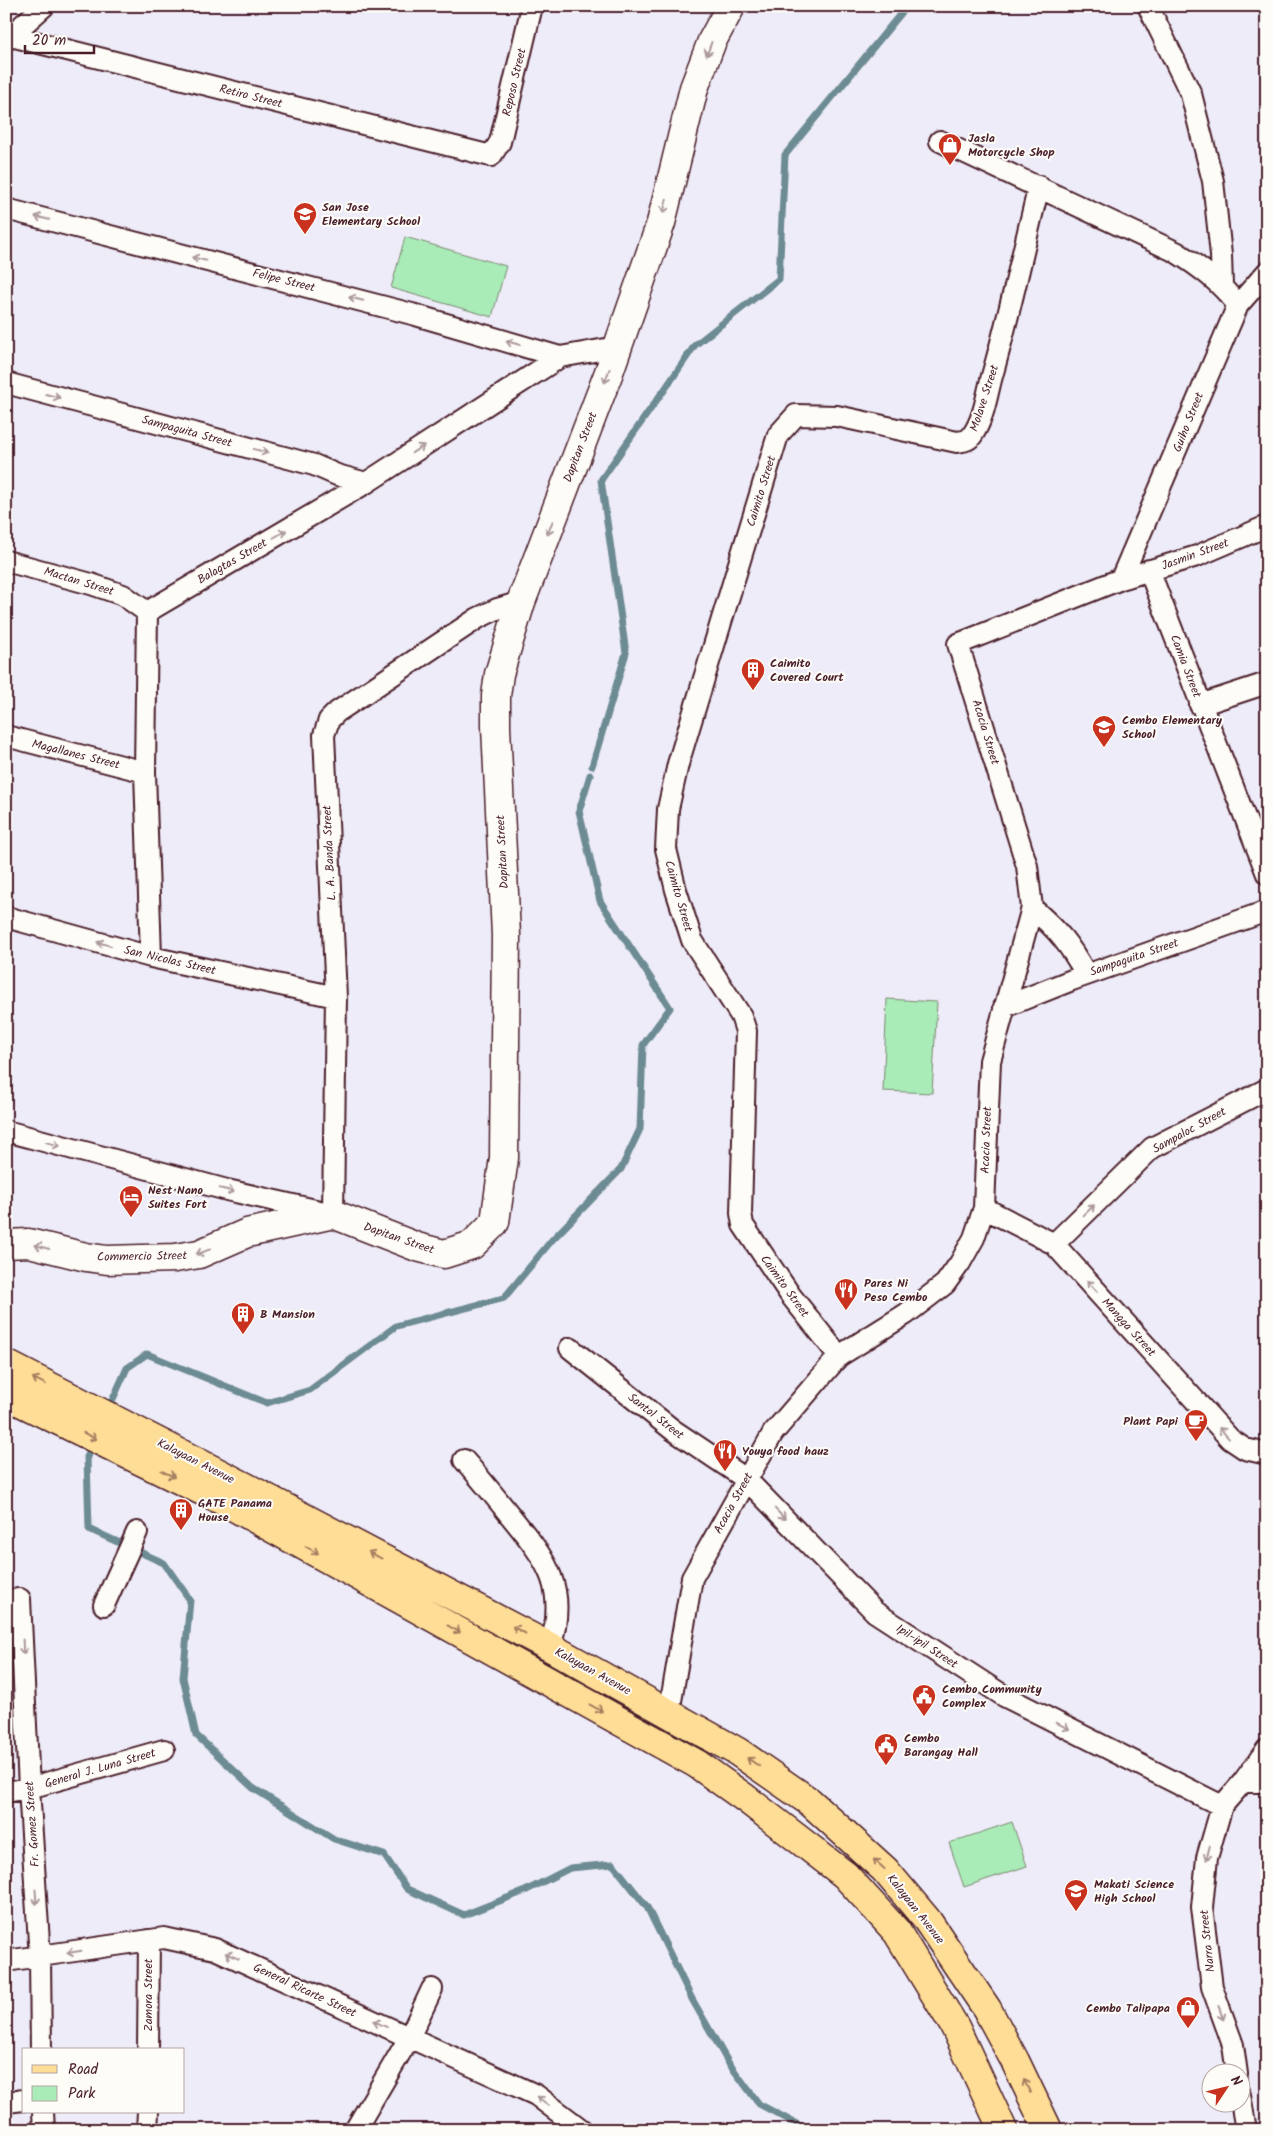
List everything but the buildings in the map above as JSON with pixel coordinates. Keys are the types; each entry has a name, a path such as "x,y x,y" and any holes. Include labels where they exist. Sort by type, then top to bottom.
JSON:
{"main road":[{"name":"Kalayaan Avenue","path":"6,1364 72,1398 130,1441 227,1502 696,1764 745,1798 846,1875 897,1932 955,2027 1003,2130"},
{"name":"Kalayaan Avenue","path":"6,1395 56,1419 130,1441 550,1647 738,1752 810,1802 885,1870 927,1920 987,2009 1015,2061 1048,2130"}],"street":[{"path":"9,38 44,6"},
{"name":"Reposo Street","path":"491,156 500,142 532,6"},
{"name":"Dapitan Street","path":"6,1131 228,1190 333,1214 417,1247 444,1254 472,1245 495,1222 504,1158 506,935 496,696 499,674 521,602 617,347 660,223 694,88 712,42 731,6"},
{"path":"1148,6 1190,94 1213,181 1221,255 1222,286"},
{"name":"Retiro Street","path":"9,38 491,156"},
{"path":"940,141 1176,252 1206,271 1222,286 1238,306"},
{"name":"Molave Street","path":"778,435 796,415 837,416 957,442 970,438 982,412 996,361 1039,186"},
{"name":"Felipe Street","path":"6,209 412,314 560,357"},
{"name":"Guiho Street","path":"1122,579 1238,306 1267,272"},
{"name":"Balagtas Street","path":"147,612 366,483 560,357 617,347"},
{"name":"Sampaguita Street","path":"6,383 314,465 337,475 366,483"},
{"name":"Caimito Street","path":"778,435 678,764 668,809 666,849 676,890 692,940 741,1016 746,1031 741,1213 743,1225 791,1296 839,1356"},
{"name":"Jasmin Street","path":"1122,579 1197,556 1267,526"},
{"name":"Mactan Street","path":"6,561 91,584 123,595 147,612"},
{"name":"Camia Street","path":"1150,570 1200,705 1267,874"},
{"name":"Acacia Street","path":"669,1713 692,1578 772,1434 839,1356 906,1314 945,1284 974,1238 984,1208 990,1061 1032,908 1027,866 958,644 1122,579"},
{"name":"L. A. Banda Street","path":"333,1214 336,997 324,734 329,720 338,712 478,618 497,609 521,602"},
{"path":"147,612 145,772 151,957"},
{"path":"1200,705 1267,683"},
{"name":"Magallanes Street","path":"6,736 145,772"},
{"path":"1032,908 1056,929 1067,942 1086,974"},
{"name":"Sampaguita Street","path":"1004,1007 1086,974 1267,911"},
{"name":"San Nicolas Street","path":"6,917 151,957 336,997"},
{"name":"Sampaloc Street","path":"1054,1244 1152,1148 1267,1089"},
{"name":"Mangga Street","path":"984,1208 1054,1244 1230,1439 1245,1449 1267,1454"},
{"name":"Commercio Street","path":"6,1244 28,1243 107,1260 175,1258 199,1254 247,1233 333,1214"},
{"name":"Santol Street","path":"570,1348 673,1430 746,1479"},
{"path":"464,1460 539,1551 551,1574 557,1603 556,1626 550,1647"},
{"name":"Ipil-ipil Street","path":"746,1479 875,1612 1004,1696 1222,1806"},
{"path":"104,1605 137,1533"},
{"name":"Fr. Gomez Street","path":"13,1599 29,1788 40,1958 41,2048"},
{"path":"1222,1806 1243,1782 1267,1749"},
{"name":"General J. Luna Street","path":"6,1792 29,1788 164,1750"},
{"path":"1243,1782 1267,1782"},
{"name":"Narra Street","path":"1222,1806 1207,1858 1202,1907 1212,1987 1232,2045 1235,2064"},
{"name":"General Ricarte Street","path":"6,1962 164,1938 215,1949 536,2095 582,2130"},
{"name":"Zamora Street","path":"148,2048 149,1940"},
{"path":"355,2130 408,2038 432,1989"},
{"path":"6,2102 22,2100"},
{"path":"43,2114 44,2130"},
{"path":"147,2130 148,2114"},
{"path":"1243,2114 1246,2130"}],"green space":[{"path":"405,237 506,266 492,317 391,288"},
{"path":"887,999 937,1002 932,1093 883,1091"},
{"path":"1012,1822 1027,1866 964,1887 949,1843"}],"waterway":[{"path":"663,392 695,345 779,279 785,155 907,6"},
{"path":"592,766 626,653 601,480 661,394"},
{"path":"108,1410 127,1368 147,1354 267,1403 310,1390 396,1326 504,1298 552,1240 621,1169 640,1129 643,1045 670,1008 600,901 579,811 590,775"},
{"path":"93,1445 87,1457 89,1529 164,1563 190,1600 183,1678 196,1735 253,1788 334,1839 384,1855 407,1889 464,1915 525,1891 570,1868 613,1864 647,1907 692,1999 728,2062 759,2104 808,2130"}],"place":[{"name":"Jasla Motorcycle Shop","path":"950,166"},
{"name":"San Jose Elementary School","path":"305,235"},
{"name":"Caimito Covered Court","path":"753,691"},
{"name":"Cembo Elementary School","path":"1104,748"},
{"name":"Nest Nano Suites Fort","path":"131,1218"},
{"name":"Pares Ni Peso Cembo","path":"846,1311"},
{"name":"B Mansion","path":"243,1335"},
{"name":"Plant Papi","path":"1196,1442"},
{"name":"Youya food hauz","path":"725,1472"},
{"name":"GATE Panama House","path":"181,1531"},
{"name":"Cembo Community Complex","path":"924,1717"},
{"name":"Cembo Barangay Hall","path":"886,1766"},
{"name":"Makati Science High School","path":"1076,1912"},
{"name":"Cembo Talipapa","path":"1188,2029"}]}
